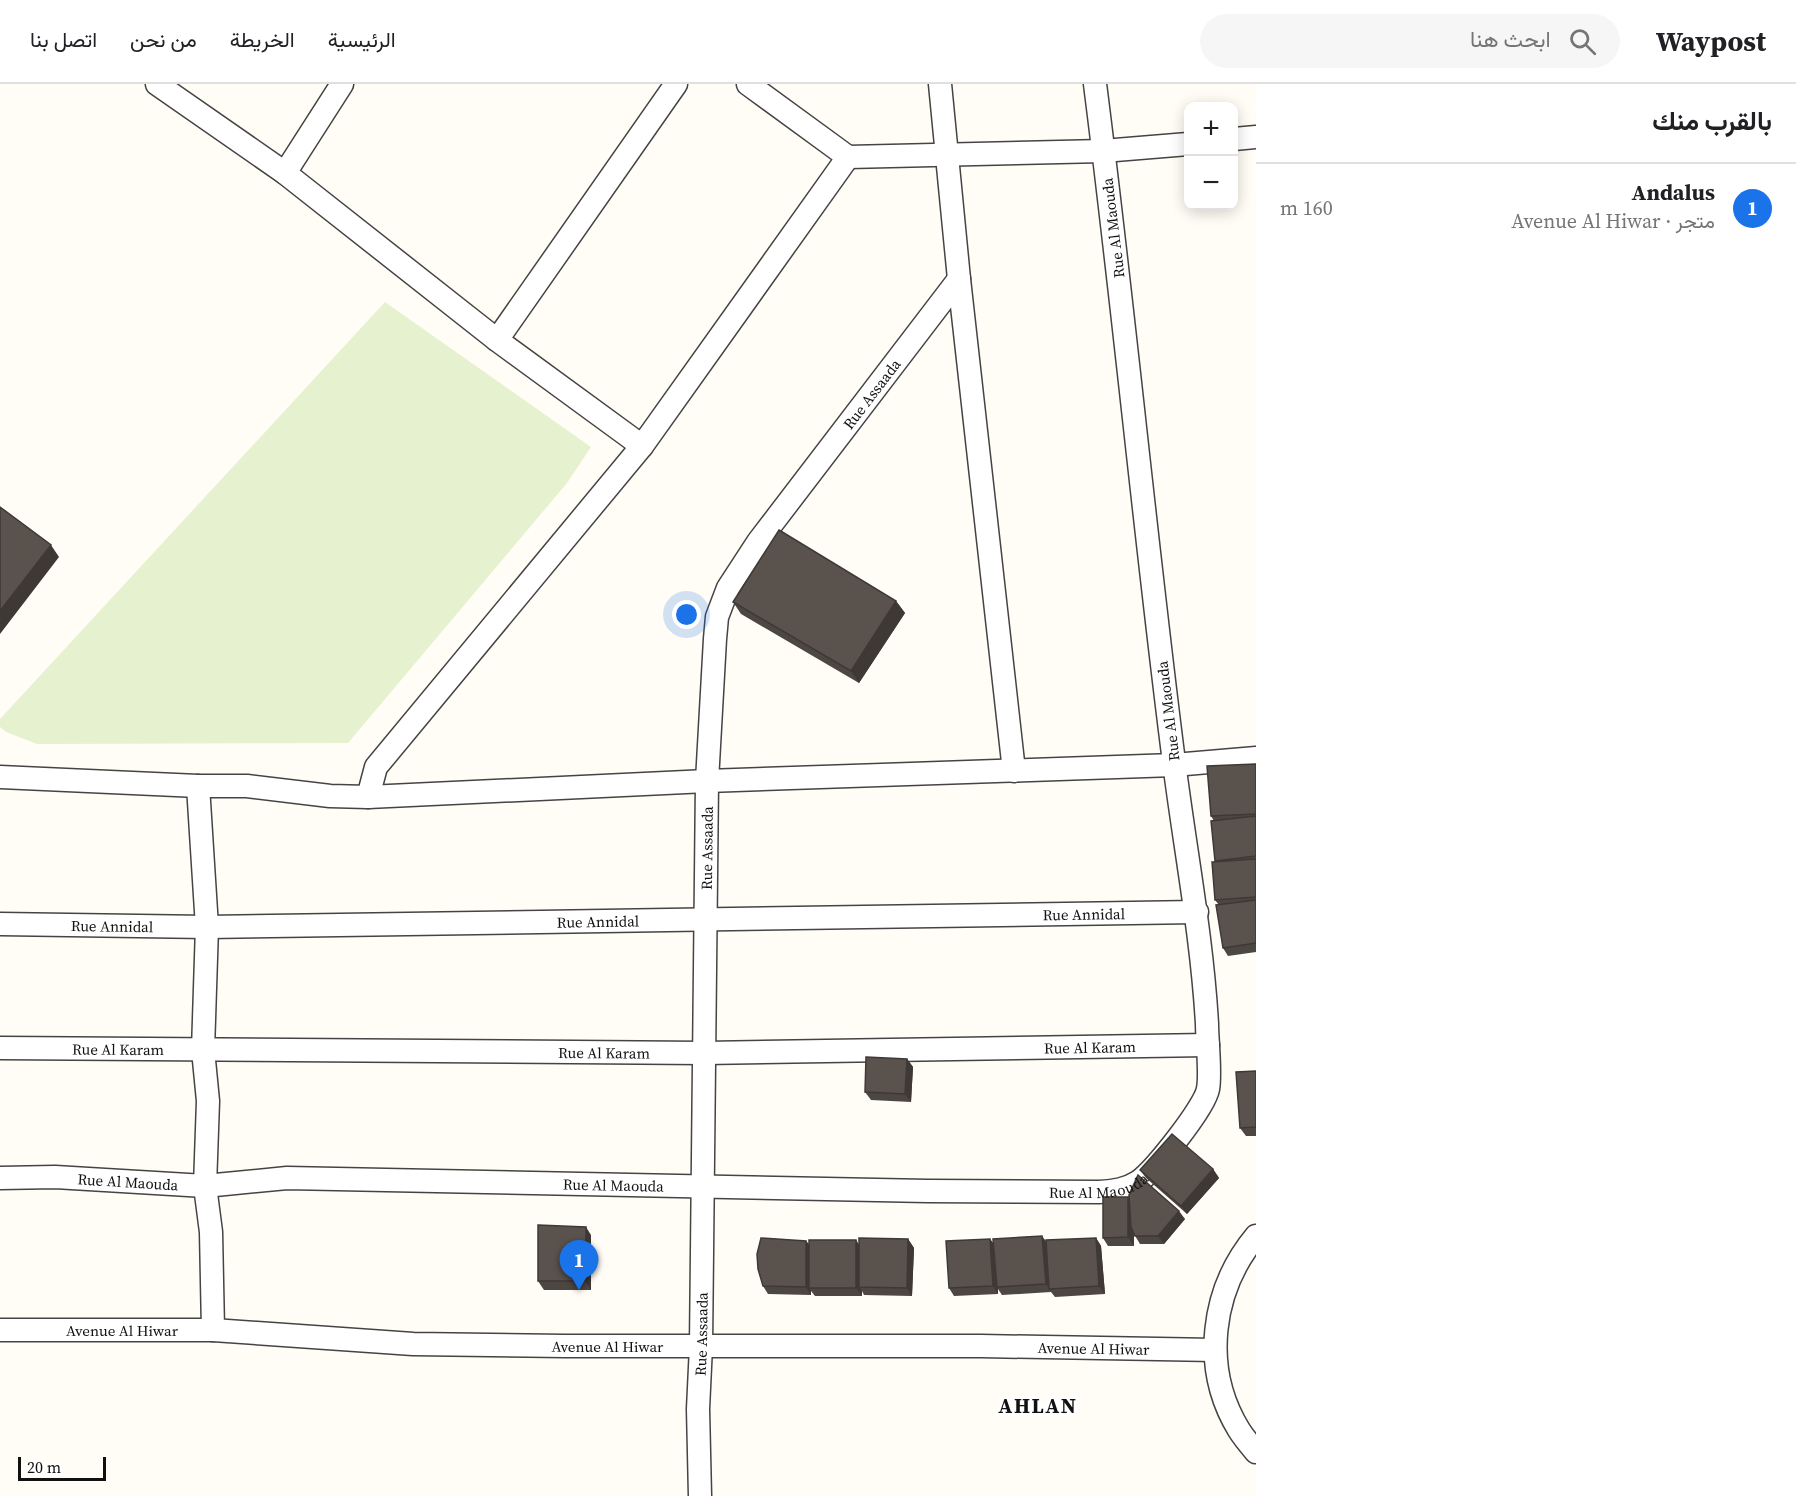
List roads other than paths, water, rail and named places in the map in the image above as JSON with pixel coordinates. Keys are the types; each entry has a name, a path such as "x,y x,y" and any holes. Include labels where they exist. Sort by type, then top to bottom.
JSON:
{"street":[{"path":"158,84 285,173 497,340 642,446"},
{"path":"285,173 342,84"},
{"path":"497,340 676,84"},
{"path":"748,84 848,157 1103,151 1184,144"},
{"path":"940,84 959,279 1014,771"},
{"name":"Rue Al Maouda","path":"0,1178 55,1177 205,1186 287,1178 1099,1192 1120,1190 1140,1182 1192,1119 1208,1090 1208,1045 1197,912 1174,765 1095,84"},
{"path":"1238,139 1256,137"},
{"path":"368,797 376,767 642,446 848,157"},
{"name":"Rue Assaada","path":"700,1496 698,1409 701,1346 707,781 717,617 728,588 758,542 959,279"},
{"path":"0,777 246,786 330,796 368,797 707,781 1174,765 1256,758"},
{"path":"198,786 207,927 203,1050 208,1101 205,1186 211,1232 213,1330"},
{"name":"Rue Annidal","path":"0,924 207,927 1197,912"},
{"name":"Rue Al Karam","path":"0,1048 705,1053 1208,1045"},
{"path":"1256,1236 1242,1252 1227,1283 1217,1316 1215,1350 1222,1391 1239,1430 1256,1452"},
{"name":"Avenue Al Hiwar","path":"0,1330 213,1330 413,1344 981,1346 1215,1350"}],"place":[{"name":"Andalus","path":"579,1290"}],"district":[{"name":"AHLAN","path":"1038,1405"}]}
